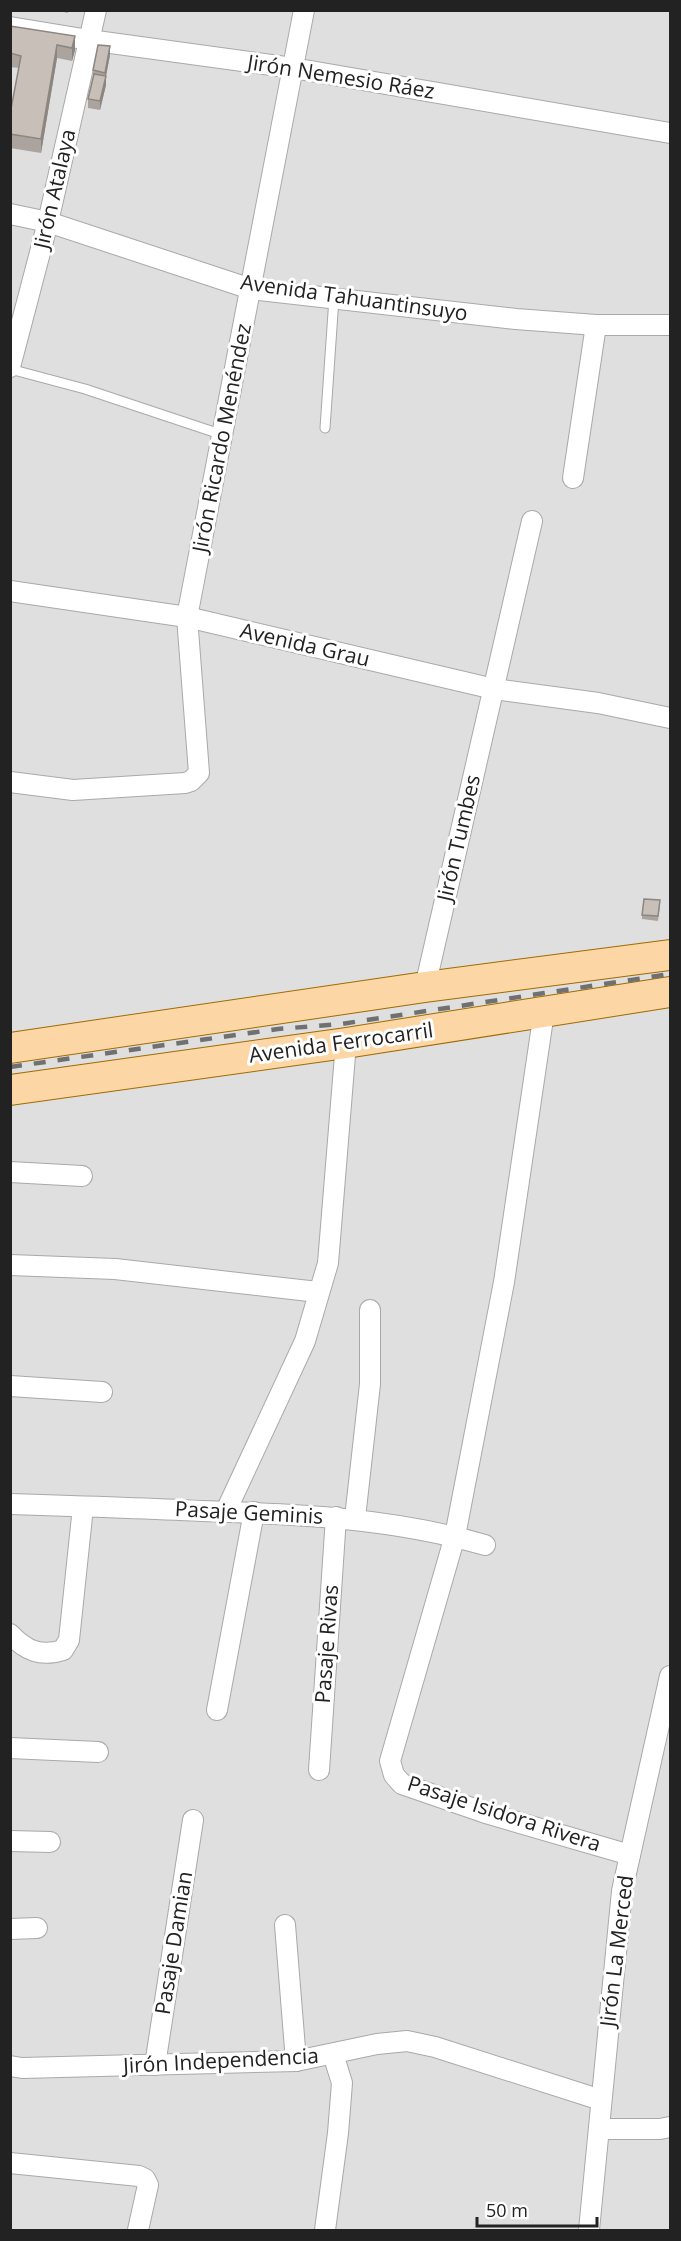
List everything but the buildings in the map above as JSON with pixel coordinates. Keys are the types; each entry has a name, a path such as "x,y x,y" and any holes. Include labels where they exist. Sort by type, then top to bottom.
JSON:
{"main road":[{"name":"Avenida Ferrocarril","path":"10,1048 425,987 669,946"},
{"path":"666,993 669,946"},
{"name":"Avenida Ferrocarril","path":"10,1090 346,1043 666,993"}],"street":[{"name":"Jirón Atalaya","path":"10,368 48,222 96,10"},
{"name":"Jirón Ricardo Menéndez","path":"10,782 73,790 185,783 191,781 199,773 187,617 304,10"},
{"name":"Jirón Nemesio Ráez","path":"10,27 293,68 670,133"},
{"name":"Avenida Tahuantinsuyo","path":"10,213 48,222 251,288 516,319 596,325 670,325"},
{"path":"573,478 596,325"},
{"name":"Jirón Tumbes","path":"425,987 532,520"},
{"name":"Avenida Grau","path":"10,591 187,617 494,689 598,703 670,718"},
{"path":"455,1536 504,1282 544,1012"},
{"path":"226,1511 305,1341 328,1263 346,1043"},
{"path":"10,1172 82,1176"},
{"path":"10,1265 115,1269 318,1292"},
{"name":"Pasaje Rivas","path":"319,1770 345,1518 370,1384 370,1310"},
{"path":"10,1386 102,1392"},
{"name":"Pasaje Geminis","path":"10,1504 254,1512 345,1518 455,1536 485,1545"},
{"path":"10,1634 31,1650 49,1654 63,1650 69,1640 83,1507"},
{"path":"217,1710 254,1512"},
{"name":"Pasaje Isidora Rivera","path":"455,1536 390,1761 394,1775 402,1784 489,1814 630,1855"},
{"name":"Jirón La Merced","path":"590,2230 622,1890 670,1676"},
{"path":"10,1748 98,1752"},
{"name":"Pasaje Damian","path":"156,2065 193,1820"},
{"path":"10,1841 50,1842"},
{"path":"285,1925 296,2061"},
{"path":"10,1929 37,1928"},
{"name":"Jirón Independencia","path":"10,2066 22,2068 296,2061 377,2044 407,2041 435,2047 601,2100"},
{"path":"325,2230 342,2083 333,2055"},
{"path":"599,2129 670,2127"},
{"path":"10,2163 145,2178 148,2185 138,2230"}],"lane":[{"path":"325,428 334,298"},
{"path":"10,368 85,389 223,435"}],"shaded area":[{"path":"11,11 670,11 670,2230 11,2230"}],"railway":[{"path":"10,1067 278,1029 341,1024 670,974"}]}
